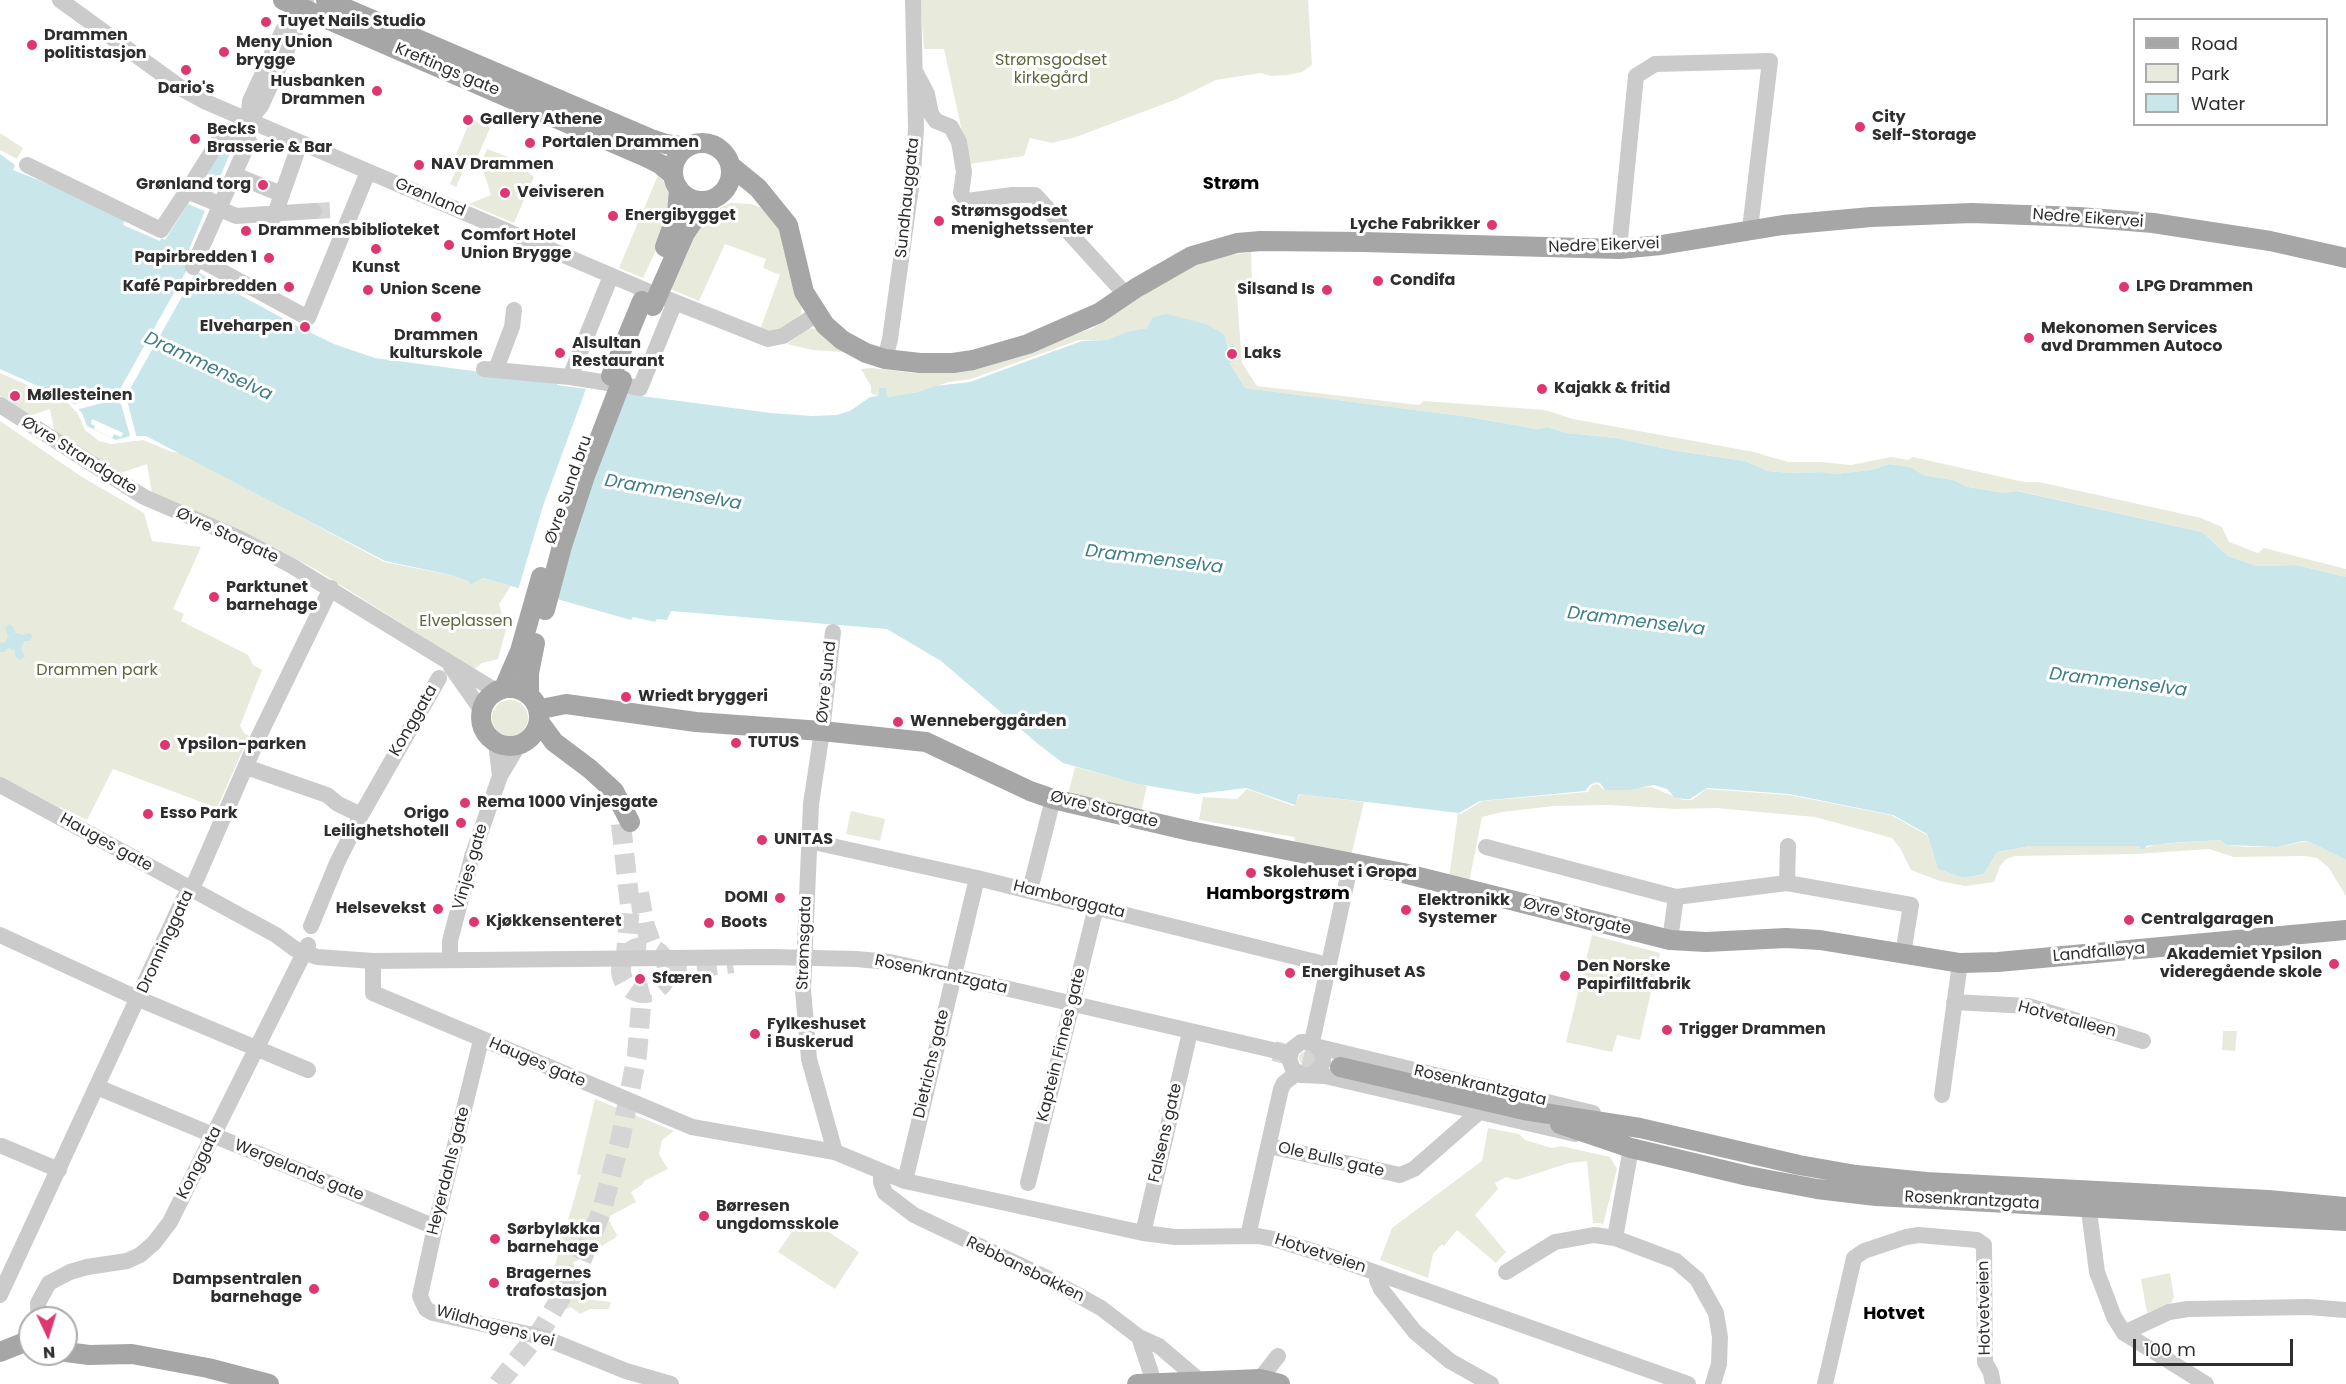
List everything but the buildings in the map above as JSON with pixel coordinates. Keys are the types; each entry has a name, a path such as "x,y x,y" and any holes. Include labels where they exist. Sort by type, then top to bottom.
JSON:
{"main road":[{"name":"Kreftings gate","path":"326,0 651,139 686,147"},
{"name":"Kreftings gate","path":"298,3 660,164 676,182"},
{"path":"658,278 675,220 676,159 686,147 704,143 713,145 721,150 731,166 758,188 788,225 807,300 825,326 842,340 866,353 885,359"},
{"path":"658,278 685,233 731,178 731,166"},
{"path":"676,182 687,197 748,195 769,203"},
{"name":"Nedre Eikervei","path":"885,359 920,363 953,363 999,353 1070,327 1099,313 1192,256 1237,243 1363,242 1619,249 1661,245 1750,229 1871,217 1948,213 2067,217 2173,226 2270,242 2346,258"},
{"name":"Øvre Sund bru","path":"539,608 574,473 658,278"},
{"path":"500,690 517,662 539,608"},
{"path":"529,694 514,688 500,690 488,697 482,711 483,729 495,743 503,746 522,744 547,751 583,774 608,799 626,823 614,791 590,769 554,742 529,694 530,664 539,608"},
{"name":"Øvre Storgate","path":"539,717 546,708 566,704 696,722 926,742 1030,791 1053,798 1190,831 1352,862 1462,887 1670,940 1707,942 1786,938 1820,940 1960,963"},
{"path":"522,744 534,734 539,717"},
{"name":"Landfalløya","path":"1960,963 1998,962 2346,930"},
{"name":"Rosenkrantzgata","path":"1340,1067 1524,1110 1640,1128 1799,1165 1856,1175 2346,1221"},
{"name":"Rosenkrantzgata","path":"1524,1110 1603,1140 1631,1148 1748,1176 1817,1189 1876,1196 2268,1200 2346,1207"},
{"path":"0,1352 18,1345"},
{"path":"78,1354 132,1354 208,1368 269,1384"},
{"path":"1147,1384 1260,1379 1280,1384"}],"street":[{"name":"Grønland","path":"60,0 184,90 228,112 680,305 768,339 783,336 817,314"},
{"name":"Sundhauggata","path":"885,359 890,339 913,173 916,128 913,0"},
{"path":"248,121 250,100 298,3"},
{"path":"1619,249 1636,76 1655,64 1770,61 1750,229"},
{"path":"914,70 927,94 931,114 936,121 951,127 959,142 964,172 961,193 964,198 968,201 1012,195 1035,195 1126,295"},
{"path":"27,165 161,230 225,131 228,112"},
{"path":"225,131 249,141 195,263 218,265 308,318 368,172"},
{"path":"274,215 300,143"},
{"path":"235,175 281,194"},
{"path":"187,191 236,216 314,211"},
{"path":"335,210 353,209"},
{"path":"570,377 611,276"},
{"path":"514,310 512,327 490,369 570,377 640,388 680,305"},
{"name":"Øvre Strandgate","path":"0,405 88,463 158,504"},
{"name":"Øvre Storgate","path":"158,504 239,538 331,588 449,663 500,690"},
{"name":"Dronninggata","path":"0,1294 331,588"},
{"name":"Øvre Sund","path":"822,732 832,632"},
{"name":"Øvre Storgate","path":"449,663 482,711"},
{"name":"Konggata","path":"311,926 337,863 361,815 439,678"},
{"name":"Strømsgata","path":"822,732 811,804 803,990 809,1059 835,1152"},
{"name":"Vinjes gate","path":"495,743 500,776"},
{"name":"Vinjes gate","path":"450,955 450,941 472,857 500,776 522,744"},
{"path":"246,766 327,795 338,804 361,815"},
{"name":"Hauges gate","path":"0,785 276,935 306,948 373,955 373,993 692,1127 835,1152"},
{"path":"1030,890 1053,798"},
{"name":"Hamborggata","path":"809,842 1030,890 1328,965"},
{"path":"1787,883 1788,846"},
{"path":"1486,847 1676,897 1787,883 1911,905 1904,954"},
{"path":"1248,1236 1281,1089 1284,1083 1321,1067 1323,1062 1323,1057 1315,1045 1328,965 1352,862"},
{"name":"Dietrichs gate","path":"905,1180 977,878"},
{"path":"1670,940 1676,897"},
{"name":"Kaptein Finnes gate","path":"1028,1183 1096,907"},
{"path":"0,935 139,999 308,1070"},
{"name":"Konggata","path":"38,1306 49,1283 60,1276 87,1267 127,1261 140,1255 154,1243 170,1222 306,948"},
{"name":"Rosenkrantzgata","path":"373,955 502,954 513,958 804,958 890,962 1290,1054"},
{"path":"1942,1095 1960,963"},
{"name":"Hotvetalleen","path":"1954,1002 2028,1006 2143,1041"},
{"name":"Falsens gate","path":"1143,1233 1190,1032"},
{"name":"Heyerdahls gate","path":"423,1303 420,1296 435,1227 481,1040"},
{"path":"1304,1073 1290,1064 1290,1054 1292,1049 1301,1042 1315,1045"},
{"name":"Rosenkrantzgata","path":"1315,1045 1353,1057 1583,1110 1640,1128"},
{"name":"Rosenkrantzgata","path":"1304,1073 1603,1140"},
{"name":"Wergelands gate","path":"97,1087 435,1227"},
{"name":"Ole Bulls gate","path":"1269,1146 1401,1175 1414,1169 1478,1113"},
{"path":"2,1146 59,1170"},
{"path":"1616,1238 1631,1148"},
{"name":"Hotvetveien","path":"835,1152 905,1180 1143,1233 1175,1237 1248,1236 1274,1239 1688,1384"},
{"name":"Rebbansbakken","path":"881,1172 881,1182 885,1193 914,1215 1045,1277 1101,1308 1139,1337 1159,1346 1199,1380"},
{"path":"2087,1198 2097,1272 2114,1317 2124,1333 2206,1384"},
{"path":"1506,1272 1555,1242 1594,1234 1616,1238 1676,1261 1698,1279 1716,1313 1720,1337 1719,1364 1713,1384"},
{"name":"Hotvetveien","path":"1826,1384 1854,1258 1864,1251 1919,1235 1977,1240 1984,1245 1984,1362 1991,1373 1993,1384"},
{"path":"1378,1274 1377,1280 1380,1288 1415,1332 1450,1361 1491,1384"},
{"name":"Wildhagens vei","path":"423,1303 426,1309 433,1313 542,1337 626,1371 671,1384"},
{"path":"2124,1333 2169,1312 2188,1309 2308,1307 2346,1310"},
{"path":"1139,1337 1151,1373 1147,1384"},
{"path":"1260,1379 1278,1356"}],"green space":[{"name":"Strømsgodset kirkegård","path":"920,0 1308,0 1312,65 1302,72 1287,75 1271,76 1261,73 1216,80 1177,99 1076,137 1052,143 1030,138 1024,156 969,164 944,49 924,49"},
{"path":"471,119 490,128 473,167 454,159"},
{"path":"0,133 23,148 17,159 0,150"},
{"path":"487,149 511,158 534,177 514,223 469,204 491,195 481,163"},
{"path":"458,166 464,169 456,187 450,184"},
{"path":"658,175 664,182 672,204 656,250 643,278 619,268"},
{"path":"731,203 751,204 765,209 779,223 802,305 801,314 779,331 760,330 780,275 763,268 766,259 725,244 699,301 668,288 696,227 713,211"},
{"path":"1251,252 1252,287 1237,296 1242,363 1257,386 1419,405 1424,401 1545,410 1573,419 1754,452 1788,462 1851,465 1891,457 1908,460 1913,457 2201,518 2222,527 2229,542 2258,553 2264,548 2346,569 2346,577 2296,565 2257,566 2228,556 2202,532 2018,491 2005,493 1968,487 1953,480 1923,475 1911,467 1890,464 1871,470 1835,474 1768,471 1745,461 1671,450 1616,438 1566,433 1547,427 1537,429 1469,417 1245,388 1231,365 1225,335 1147,328 1126,332 1107,340 1079,340 971,379 887,397 879,388 878,396 871,393 871,386 861,369 872,368 914,373 952,372 988,366 1093,328 1179,272 1213,258"},
{"path":"808,328 817,329 843,352 812,350 787,344"},
{"name":"Elveplassen","path":"0,373 68,403 78,414 85,430 99,441 111,444 143,440 172,452 182,453 384,562 451,575 468,581 471,585 483,578 511,586 499,604 506,630 498,659 482,663 474,669 315,569 277,549 152,493 147,464 118,474 55,434 50,409 29,416 0,396"},
{"name":"Drammen park","path":"0,421 82,477 144,513 152,541 201,547 173,609 184,614 181,621 248,655 253,665 262,670 240,726 249,736 217,808 113,769 87,820 60,807 58,810 0,777"},
{"path":"510,700 522,706 528,718 522,730 510,736 498,730 492,718 498,706"},
{"path":"1075,767 1147,786 1141,812 1068,794"},
{"path":"1598,784 1604,790 1651,787 1683,800 1692,800 1706,789 1789,795 1891,815 1927,835 1938,869 1963,878 1984,874 1997,852 2030,846 2140,846 2141,849 2158,844 2221,840 2226,845 2277,847 2308,841 2346,860 2346,896 2329,868 2317,858 2305,856 2234,857 2209,849 2136,854 2015,856 2006,859 2000,866 1994,882 1965,886 1940,881 1911,870 1892,838 1815,817 1716,808 1676,809 1608,805 1554,806 1502,812 1482,817 1469,883 1449,878 1458,813 1461,814 1482,801 1588,792 1592,785"},
{"path":"1247,789 1294,806 1300,794 1364,802 1351,856 1296,844 1294,837 1199,820 1203,797 1237,799"},
{"path":"851,811 885,819 880,841 846,834"},
{"path":"1592,935 1660,953 1640,1040 1617,1035 1612,1052 1566,1042"},
{"path":"2223,1031 2237,1031 2235,1051 2222,1050"},
{"path":"1306,1051 1311,1053 1313,1058 1311,1063 1306,1065 1301,1063 1299,1058 1301,1053"},
{"path":"595,1099 674,1131 662,1140 659,1154 668,1169 644,1181 631,1192 636,1202 610,1216 608,1219 617,1235 615,1238 573,1263 581,1278 578,1293 585,1299 611,1302 609,1309 590,1309 580,1314 571,1307 566,1309 562,1307 548,1289 581,1175 577,1174"},
{"path":"1488,1128 1519,1134 1525,1140 1552,1148 1561,1146 1610,1157 1617,1169 1603,1225 1593,1223 1587,1161 1569,1163 1516,1180 1506,1177 1495,1183 1498,1189 1475,1215 1506,1252 1496,1263 1457,1230 1444,1246 1442,1244 1433,1254 1428,1278 1380,1260 1392,1228 1482,1161"},
{"path":"803,1215 859,1252 835,1289 778,1252"},
{"path":"2170,1273 2174,1297 2171,1303 2147,1313 2141,1279"}],"water":[{"path":"227,141 234,144 211,198 194,190"},
{"name":"Drammenselva","path":"0,154 15,165 13,170 127,215 123,225 160,241 161,238 165,240 188,204 205,211 183,264 297,326 334,344 375,358 771,413 837,415 850,411 870,397 878,396 879,388 886,388 887,397 918,392 935,386 970,382 1082,341 1107,340 1126,332 1147,328 1153,317 1166,314 1206,324 1225,335 1231,365 1245,388 1469,417 1537,429 1547,427 1566,433 1616,438 1671,450 1745,461 1768,471 1835,474 1871,470 1890,464 1911,467 1923,475 1953,480 1968,487 2005,493 2017,491 2202,532 2228,556 2257,566 2296,565 2346,577 2346,860 2308,841 2277,847 2226,845 2221,840 2170,843 2146,846 2145,849 2140,849 2140,846 2030,846 1997,852 1984,874 1963,878 1938,869 1927,834 1893,815 1789,794 1707,788 1690,799 1683,799 1674,797 1667,789 1654,785 1629,790 1605,790 1600,783 1596,782 1585,791 1480,801 1459,813 1299,794 1295,805 1246,788 1197,794 1138,784 1063,763 941,661 887,629 671,611 667,620 657,619 655,622 633,617 631,620 483,578 471,585 468,581 451,575 385,561 146,436 130,436 116,440 87,426 82,413 71,401 0,369"},
{"path":"10,624 15,633 22,635 30,633 33,637 29,641 24,641 21,649 25,657 19,660 15,656 15,651 8,648 5,652 0,652 0,643 6,642 8,636 5,627"}],"pier":[{"path":"189,266 197,270 126,396 137,439 131,439 121,404 114,400 75,410 71,405 119,391"},
{"path":"587,386 624,390 553,600 518,590 543,506"},
{"path":"92,419 123,433 121,437 114,434 112,438 94,429 95,426 91,424"}],"tunnel":[{"path":"314,211 335,210"},
{"path":"621,824 630,906 626,954"},
{"path":"639,893 645,926 653,948"},
{"path":"649,947 661,953 666,961 667,970 666,979 661,987 653,992 639,993 627,987 622,979 621,965 627,953 635,948 649,947"},
{"path":"667,971 733,963"},
{"path":"498,1384 542,1329 578,1269 602,1210 620,1141 637,1055 642,994"},
{"path":"1274,1051 1338,1067"}],"place":[{"name":"Tuyet Nails Studio","path":"266,22"},
{"name":"Drammen politistasjon","path":"32,45"},
{"name":"Meny Union brygge","path":"224,52"},
{"name":"Dario's","path":"186,70"},
{"name":"Husbanken Drammen","path":"377,91"},
{"name":"Gallery Athene","path":"468,120"},
{"name":"City Self-Storage","path":"1860,127"},
{"name":"Becks Brasserie & Bar","path":"195,139"},
{"name":"Portalen Drammen","path":"530,143"},
{"name":"NAV Drammen","path":"419,165"},
{"name":"Grønland torg","path":"263,185"},
{"name":"Veiviseren","path":"505,193"},
{"name":"Energibygget","path":"613,216"},
{"name":"Strømsgodset menighetssenter","path":"939,221"},
{"name":"Lyche Fabrikker","path":"1492,225"},
{"name":"Drammensbiblioteket","path":"246,231"},
{"name":"Comfort Hotel Union Brygge","path":"449,245"},
{"name":"Kunst","path":"376,249"},
{"name":"Papirbredden 1","path":"269,258"},
{"name":"Condifa","path":"1378,281"},
{"name":"Kafé Papirbredden","path":"289,287"},
{"name":"LPG Drammen","path":"2124,287"},
{"name":"Union Scene","path":"368,290"},
{"name":"Silsand Is","path":"1327,290"},
{"name":"Drammen kulturskole","path":"436,317"},
{"name":"Elveharpen","path":"305,327"},
{"name":"Mekonomen Services avd Drammen Autoco","path":"2029,338"},
{"name":"Alsultan Restaurant","path":"560,353"},
{"name":"Laks","path":"1232,354"},
{"name":"Kajakk & fritid","path":"1542,389"},
{"name":"Møllesteinen","path":"15,396"},
{"name":"Parktunet barnehage","path":"214,597"},
{"name":"Wriedt bryggeri","path":"626,697"},
{"name":"Wenneberggården","path":"898,722"},
{"name":"TUTUS","path":"736,743"},
{"name":"Ypsilon-parken","path":"165,745"},
{"name":"Rema 1000 Vinjesgate","path":"465,803"},
{"name":"Esso Park","path":"148,814"},
{"name":"Origo Leilighetshotell","path":"461,823"},
{"name":"UNITAS","path":"762,840"},
{"name":"Skolehuset i Gropa","path":"1251,873"},
{"name":"DOMI","path":"780,898"},
{"name":"Helsevekst","path":"438,909"},
{"name":"Elektronikk Systemer","path":"1406,910"},
{"name":"Centralgaragen","path":"2129,920"},
{"name":"Kjøkkensenteret","path":"474,922"},
{"name":"Boots","path":"709,923"},
{"name":"Akademiet Ypsilon videregående skole","path":"2334,964"},
{"name":"Energihuset AS","path":"1290,973"},
{"name":"Den Norske Papirfiltfabrik","path":"1565,976"},
{"name":"Sfæren","path":"640,979"},
{"name":"Trigger Drammen","path":"1667,1030"},
{"name":"Fylkeshuset i Buskerud","path":"755,1034"},
{"name":"Børresen ungdomsskole","path":"704,1216"},
{"name":"Sørbyløkka barnehage","path":"495,1239"},
{"name":"Bragernes trafostasjon","path":"494,1283"},
{"name":"Dampsentralen barnehage","path":"314,1289"}],"district":[{"name":"Strøm","path":"1231,184"},
{"name":"Hamborgstrøm","path":"1278,894"},
{"name":"Hotvet","path":"1894,1314"}]}
